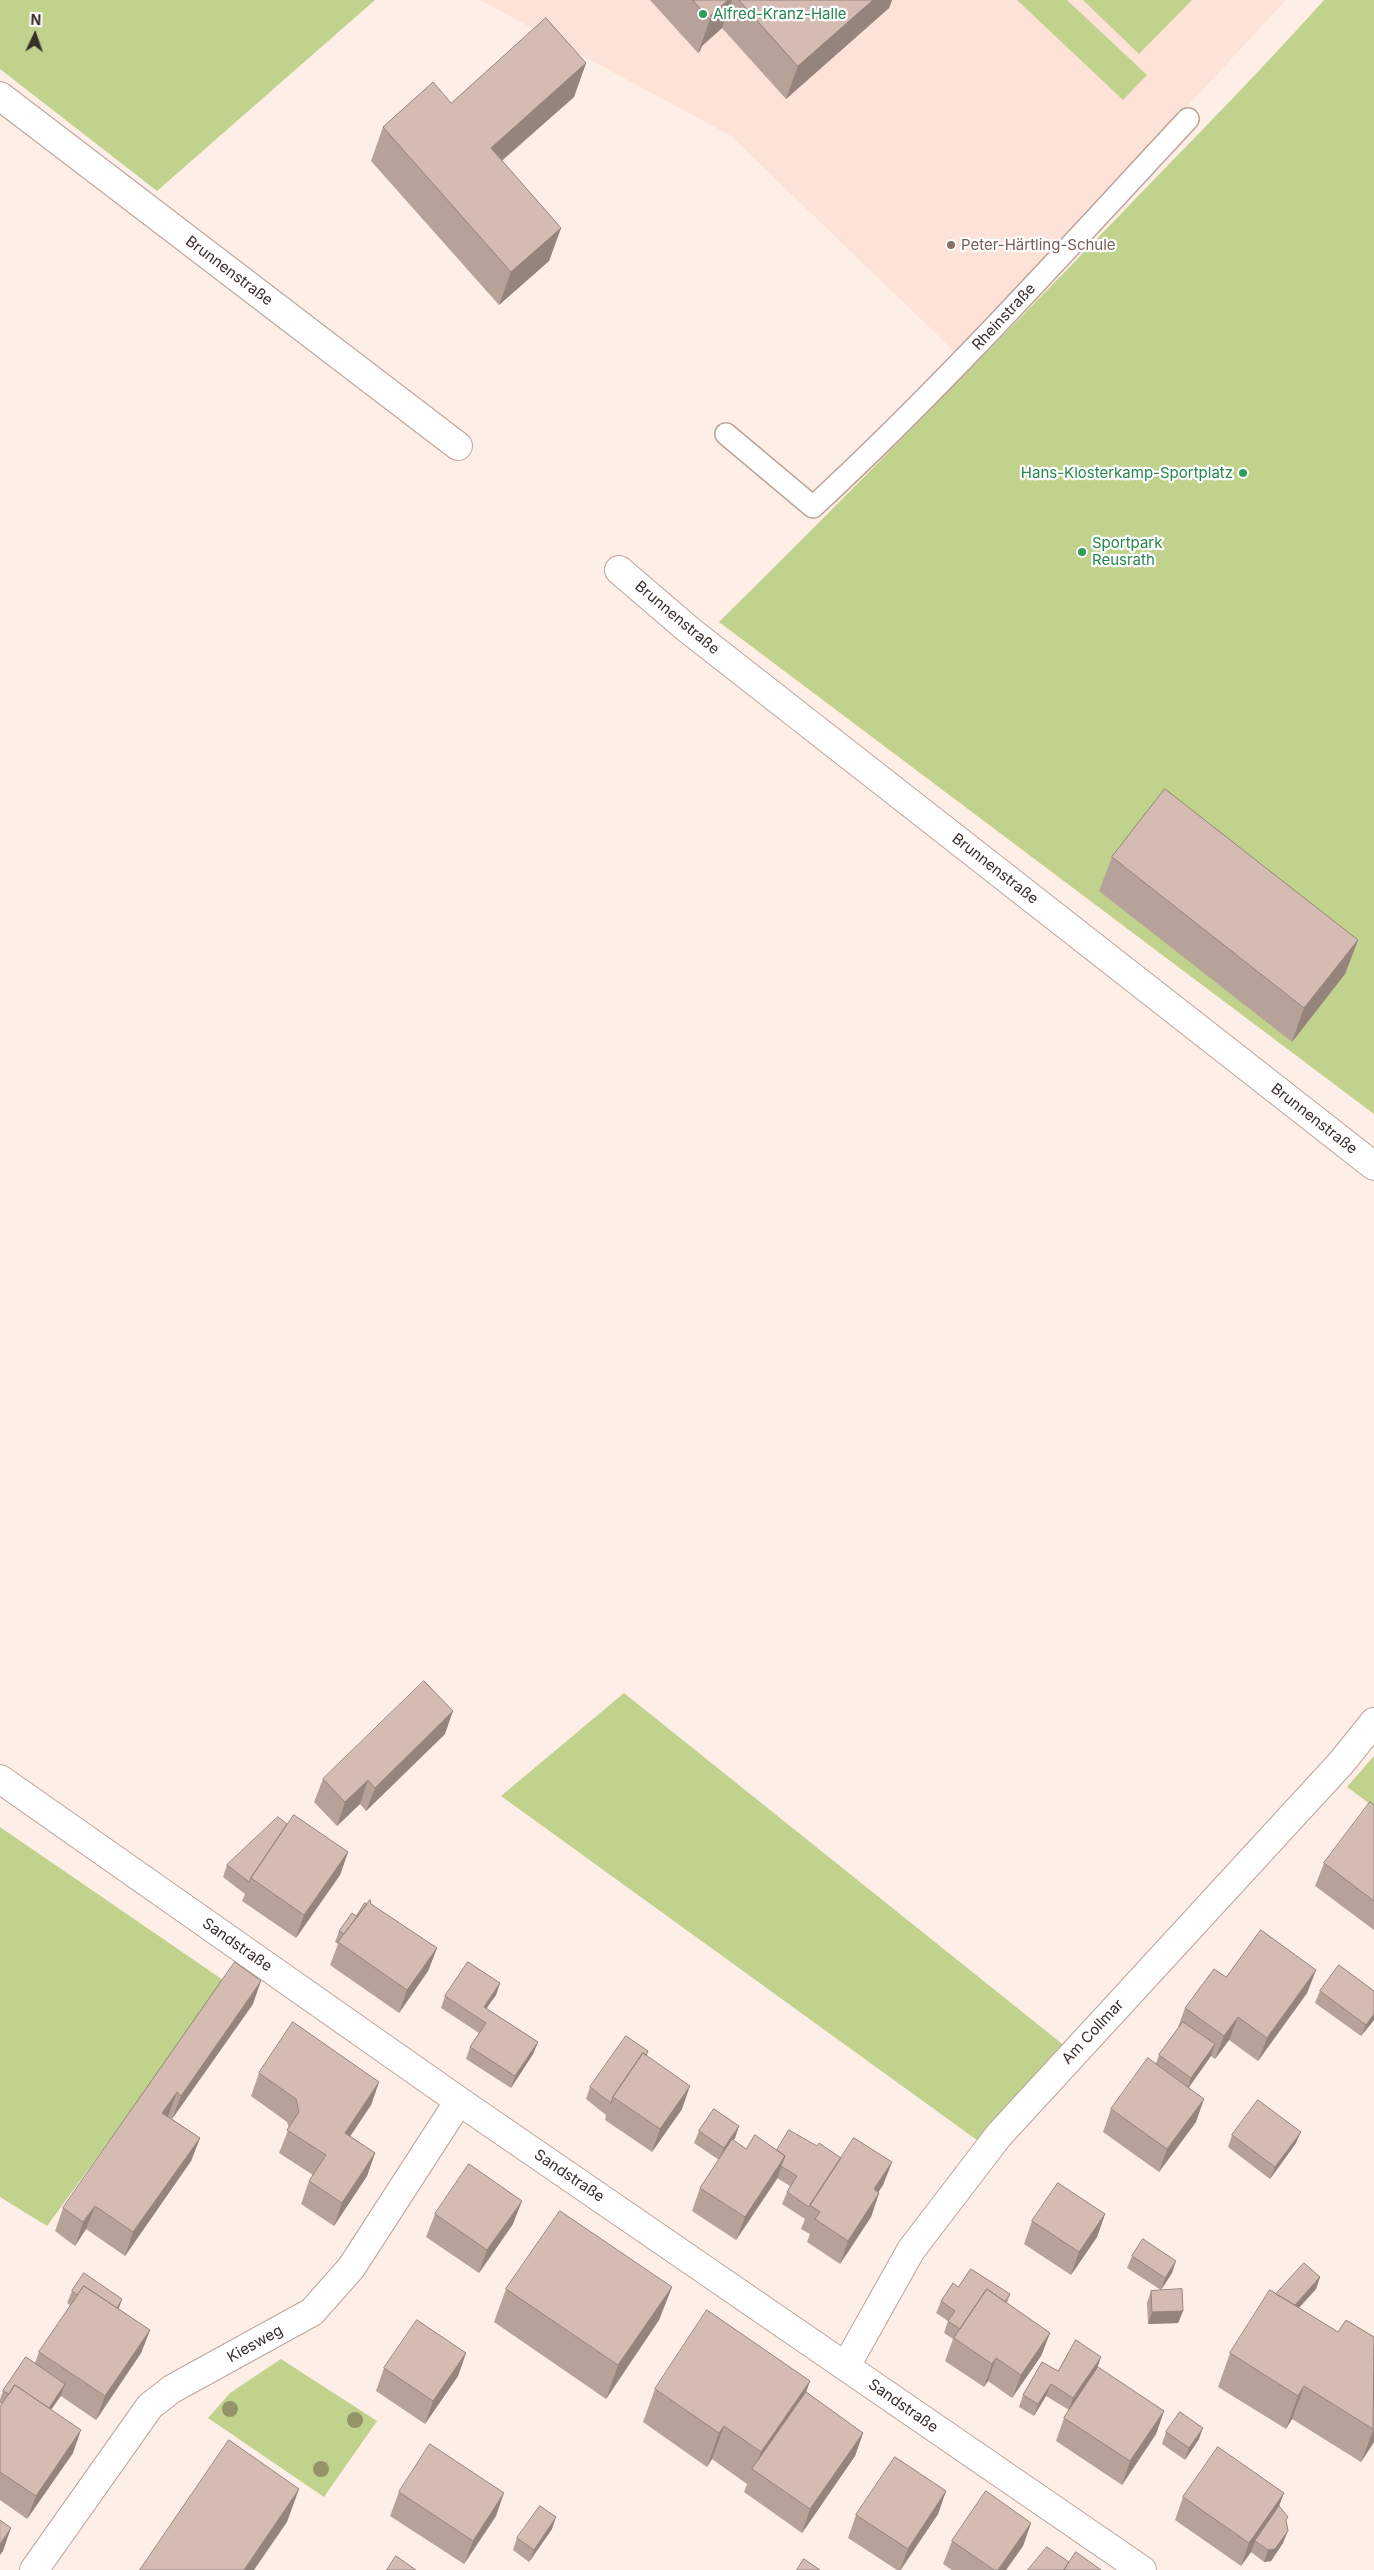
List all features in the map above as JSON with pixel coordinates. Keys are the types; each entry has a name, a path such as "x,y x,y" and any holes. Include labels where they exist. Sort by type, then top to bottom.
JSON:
{"street":[{"name":"Brunnenstraße","path":"0,96 458,446"},
{"name":"Brunnenstraße","path":"619,570 689,630 1374,1166"},
{"name":"Am Collmar","path":"846,2366 911,2250 999,2134 1341,1763 1374,1722"},
{"name":"Sandstraße","path":"0,1779 459,2101 1142,2570"},
{"name":"Kiesweg","path":"34,2570 150,2406 172,2389 312,2312 351,2268 459,2101"}],"lane":[{"name":"Rheinstraße","path":"726,434 813,507 877,448 964,359 1188,119"}],"shaded area":[{"name":"Peter-Härtling-Schule","path":"480,0 1286,0 957,354 731,136"}],"green space":[{"path":"0,0 375,0 157,191 0,69"},
{"path":"1017,0 1067,0 1147,75 1123,100"},
{"path":"1083,0 1192,0 1139,54"},
{"name":"Sportpark Reusrath","path":"1324,0 1374,0 1374,1114 719,622 1018,320 1247,83"},
{"path":"624,1693 1066,2047 981,2143 501,1796"},
{"path":"1374,1756 1374,1807 1347,1787"},
{"path":"0,1827 226,1982 47,2226 0,2197"},
{"path":"281,2359 377,2421 324,2497 208,2418 230,2393"}],"building":[{"path":"693,0 728,0 710,16 712,17 710,19"},
{"path":"739,0 873,0 798,66"},
{"path":"546,18 586,63 491,148 561,228 511,272 383,127 433,82 451,103"},
{"path":"1165,789 1358,940 1304,1008 1112,857"},
{"path":"424,1681 453,1711 375,1788 368,1780 345,1802 323,1779"},
{"path":"1370,1802 1374,1805 1374,1901 1324,1863"},
{"path":"294,1815 348,1852 304,1915 251,1878"},
{"path":"278,1817 287,1824 249,1882 227,1865"},
{"path":"370,1900 371,1904 437,1948 407,1990 338,1942"},
{"path":"365,1903 367,1904 344,1934 339,1931 352,1913 356,1916"},
{"path":"1261,1930 1316,1970 1267,2038 1238,2017 1224,2036 1185,2008 1214,1969 1226,1977"},
{"path":"235,1962 261,1981 181,2096 177,2092 162,2113 200,2138 133,2232 95,2206 83,2222 63,2208"},
{"path":"468,1962 500,1983 484,2007 538,2042 515,2076 470,2047 486,2023 445,1996"},
{"path":"1339,1965 1374,1991 1374,2014 1366,2025 1320,1991"},
{"path":"293,2022 379,2082 345,2133 375,2153 342,2203 309,2181 326,2155 287,2130 299,2112 296,2099 259,2073"},
{"path":"1183,2022 1215,2044 1191,2078 1159,2055"},
{"path":"626,2036 648,2051 646,2055 643,2053 613,2097 611,2103 590,2087"},
{"path":"643,2053 690,2086 660,2129 613,2097"},
{"path":"1148,2058 1204,2099 1167,2149 1111,2109"},
{"path":"1258,2100 1301,2132 1275,2167 1232,2135"},
{"path":"714,2109 739,2126 724,2148 699,2131"},
{"path":"789,2130 817,2146 819,2143 841,2158 809,2207 787,2192 797,2176 781,2166 785,2156 777,2150"},
{"path":"755,2135 785,2156 745,2217 700,2188 732,2139 746,2149"},
{"path":"854,2138 892,2162 874,2189 879,2193 848,2241 815,2219 820,2212 810,2205"},
{"path":"469,2164 522,2201 487,2250 435,2214"},
{"path":"1058,2183 1105,2214 1079,2252 1032,2221"},
{"path":"560,2211 672,2287 618,2365 506,2289"},
{"path":"1143,2239 1176,2261 1165,2278 1132,2256"},
{"path":"1304,2263 1320,2277 1295,2305 1276,2294"},
{"path":"971,2269 1010,2294 1005,2302 987,2289 960,2329 948,2321 955,2311 941,2301 953,2283 958,2287"},
{"path":"84,2273 122,2299 117,2308 84,2286 77,2295 72,2291"},
{"path":"84,2286 150,2330 105,2396 39,2352"},
{"path":"987,2289 1050,2333 1021,2375 996,2358 992,2364 954,2338"},
{"path":"1182,2289 1183,2311 1152,2312 1151,2291"},
{"path":"1270,2290 1338,2332 1346,2320 1374,2337 1373,2429 1304,2386 1298,2396 1230,2353"},
{"path":"707,2310 810,2381 761,2452 724,2426 719,2433 655,2389"},
{"path":"417,2320 466,2353 433,2401 384,2368"},
{"path":"1076,2340 1101,2357 1073,2398 1051,2384 1038,2404 1023,2395 1042,2362 1058,2371"},
{"path":"26,2357 65,2384 49,2408 15,2385 9,2394 3,2391"},
{"path":"1098,2367 1164,2411 1130,2461 1064,2418"},
{"path":"15,2385 81,2430 36,2496 0,2472 0,2407"},
{"path":"806,2392 863,2433 810,2509 752,2469"},
{"path":"1180,2412 1203,2428 1189,2448 1166,2432"},
{"path":"229,2440 299,2489 244,2570 140,2570"},
{"path":"430,2444 504,2493 473,2541 399,2492"},
{"path":"1218,2447 1284,2493 1249,2543 1183,2497"},
{"path":"895,2457 946,2491 908,2549 856,2515"},
{"path":"986,2491 1031,2523 998,2570 994,2570 952,2541"},
{"path":"540,2506 556,2517 534,2550 517,2538"},
{"path":"1279,2506 1288,2517 1286,2520 1288,2531 1275,2549 1268,2550 1255,2541"},
{"path":"0,2520 11,2528 0,2544"},
{"path":"1047,2547 1069,2562 1064,2570 1028,2570"},
{"path":"1076,2552 1101,2570 1064,2570"},
{"path":"396,2556 416,2570 387,2570"},
{"path":"804,2559 820,2570 797,2570"}],"place":[{"name":"Alfred-Kranz-Halle","path":"703,14"},
{"name":"Peter-Härtling-Schule","path":"951,245"},
{"name":"Hans-Klosterkamp-Sportplatz","path":"1243,473"},
{"name":"Sportpark Reusrath","path":"1082,552"}]}
